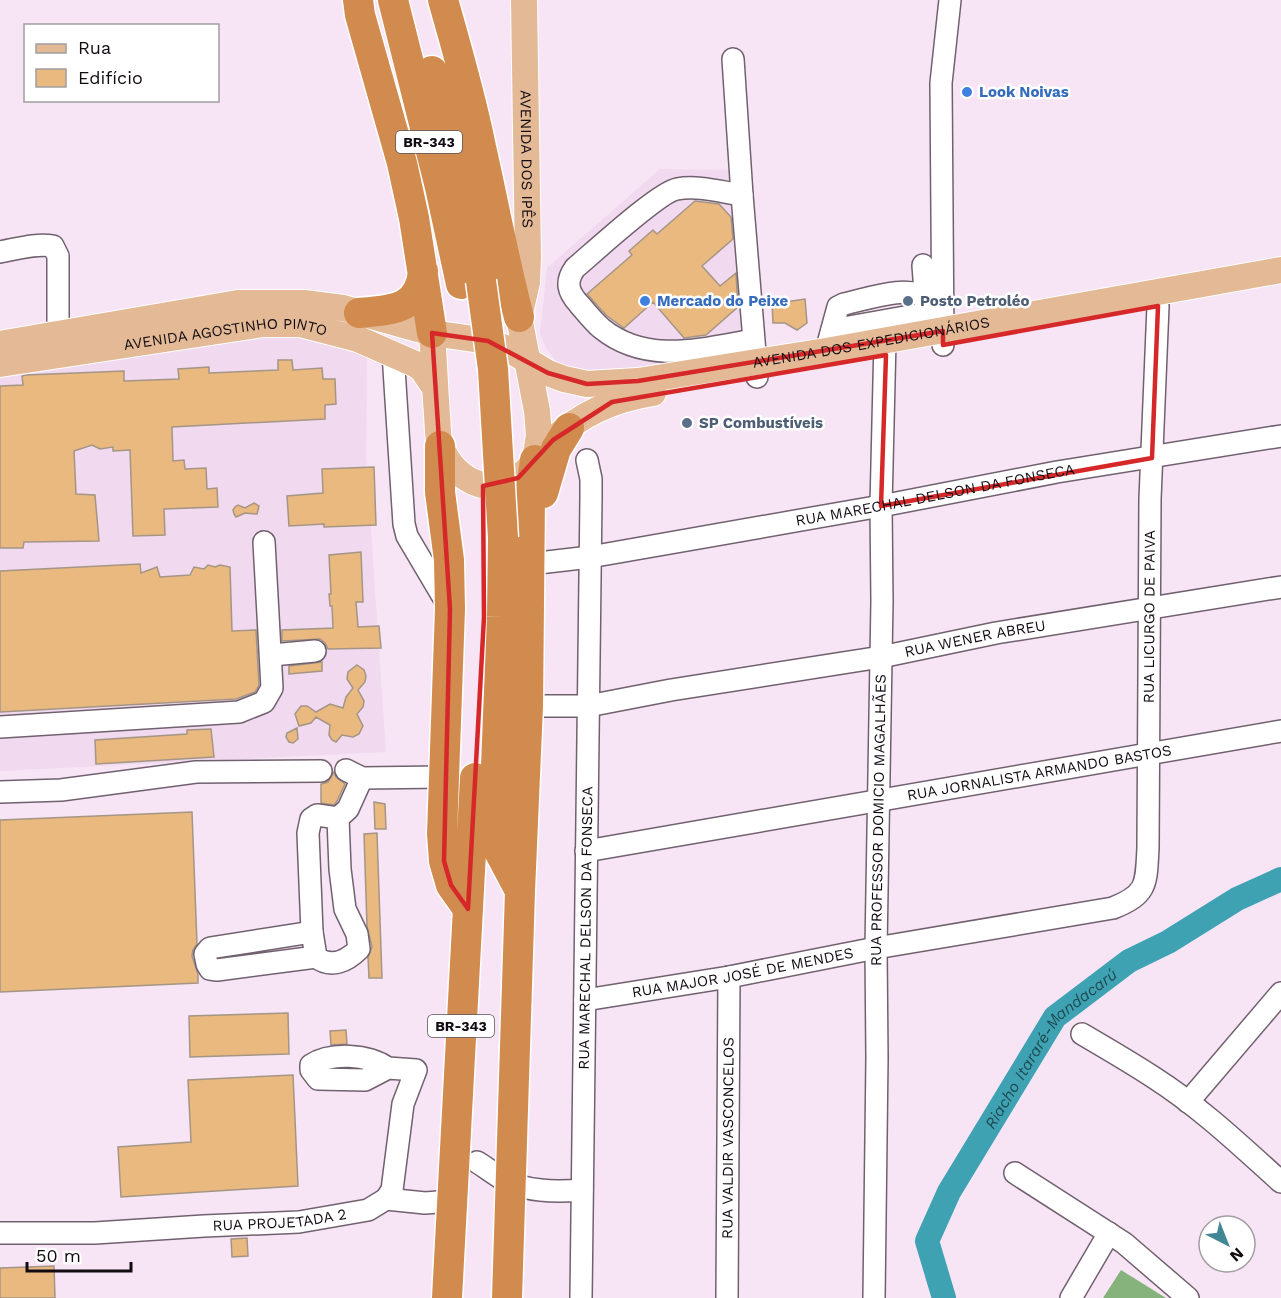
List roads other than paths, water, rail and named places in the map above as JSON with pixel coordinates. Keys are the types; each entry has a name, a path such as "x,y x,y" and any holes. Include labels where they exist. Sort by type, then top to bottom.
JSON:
{"highway":[{"path":"358,0 360,15 402,163 423,271 432,333"},
{"name":"BR-343","path":"393,0 437,176 471,282 493,369 494,538 502,618 468,909 447,1298"},
{"name":"BR-343","path":"413,0 461,179 471,282"},
{"path":"442,0 481,143 509,280 519,317"},
{"path":"359,313 388,310 410,302 422,283 423,271"},
{"path":"530,561 548,472 556,449 569,428"},
{"path":"440,446 440,492 448,561 450,609 442,834 444,861 451,885 468,909"},
{"path":"530,561 530,498 535,460"},
{"name":"BR-343","path":"507,1298 509,1182 528,706 530,561"},
{"name":"BR-343","path":"486,754 493,840 520,891"}],"main road":[{"name":"AVENIDA DOS IPÊS","path":"519,317 527,282 528,258 524,0"},
{"name":"AVENIDA DOS EXPEDICIONÁRIOS","path":"755,359 885,348 934,324 1281,270"},
{"name":"AVENIDA DOS EXPEDICIONÁRIOS","path":"934,324 1158,306 1281,284"},
{"name":"AVENIDA AGOSTINHO PINTO","path":"0,344 238,303 304,303 344,308 432,333 475,340"},
{"path":"519,317 537,411 539,435 535,460"},
{"name":"AVENIDA AGOSTINHO PINTO","path":"0,364 254,325 300,324 341,333 393,353 422,369 435,388"},
{"path":"432,333 440,446 450,463 464,477 480,486 495,486 518,478 553,440 569,428 590,413 639,388"},
{"path":"435,388 453,358 475,340 488,341 510,350 526,361 564,380 639,388"},
{"name":"AVENIDA DOS EXPEDICIONÁRIOS","path":"639,388 829,340 885,348"}],"street":[{"path":"934,324 941,83 950,0"},
{"path":"734,59 755,359 661,352 630,344 616,339 600,327 572,296 568,287 569,277 574,268 657,200 674,189 691,188 742,195"},
{"path":"0,252 39,245 53,246 58,256 58,334"},
{"path":"923,265 934,324"},
{"name":"RUA LICURGO DE PAIVA","path":"1113,908 1132,900 1141,890 1148,848 1150,499 1158,306"},
{"path":"829,340 934,324"},
{"name":"RUA PROFESSOR DOMICIO MAGALHÃES","path":"874,1298 881,506 885,348"},
{"path":"393,353 404,524 407,536 450,609"},
{"name":"RUA MARECHAL DELSON DA FONSECA","path":"530,561 590,557 881,506 1057,472 1281,436"},
{"name":"RUA MARECHAL DELSON DA FONSECA","path":"581,1298 591,479 587,460"},
{"path":"0,727 239,712 264,702 272,688 272,655 264,542"},
{"name":"RUA WENER ABREU","path":"528,706 588,706 670,690 881,657 996,633 1281,587"},
{"path":"272,655 315,651"},
{"name":"RUA JORNALISTA ARMANDO BASTOS","path":"585,851 1281,731"},
{"path":"0,792 61,790 196,772 321,771"},
{"path":"338,818 348,809 354,774 443,777"},
{"path":"317,815 338,818 340,869 345,909 357,934 359,949 349,960 333,963 321,961 316,957 312,932 308,833 311,819 317,815"},
{"name":"RUA MAJOR JOSÉ DE MENDES","path":"585,1000 729,977 876,948 1113,908"},
{"path":"312,932 210,948 205,954 210,969 217,970 316,957"},
{"name":"RUA VALDIR VASCONCELOS","path":"727,1298 729,977"},
{"path":"1188,1102 1281,993"},
{"path":"1082,1034 1154,1077 1188,1102 1222,1128 1281,1182"},
{"path":"387,1068 416,1070 403,1104 395,1176 392,1190 386,1198 424,1203 451,1201"},
{"path":"477,1162 520,1187 556,1192 582,1190"},
{"path":"1015,1173 1109,1233 1149,1263 1188,1298"},
{"name":"RUA PROJETADA 2","path":"0,1233 95,1233 299,1222 368,1210 386,1198"},
{"path":"1071,1298 1109,1233"}],"waterway":[{"name":"Riacho Itararé-Mandacarú","path":"944,1298 927,1241 949,1192 1055,1017 1129,961 1168,942 1237,899 1281,879"}],"place":[{"name":"Look Noivas","path":"967,92"},
{"name":"Mercado do Peixe","path":"645,301"},
{"name":"Posto Petroléo","path":"908,301"},
{"name":"SP Combustíveis","path":"687,423"}]}
